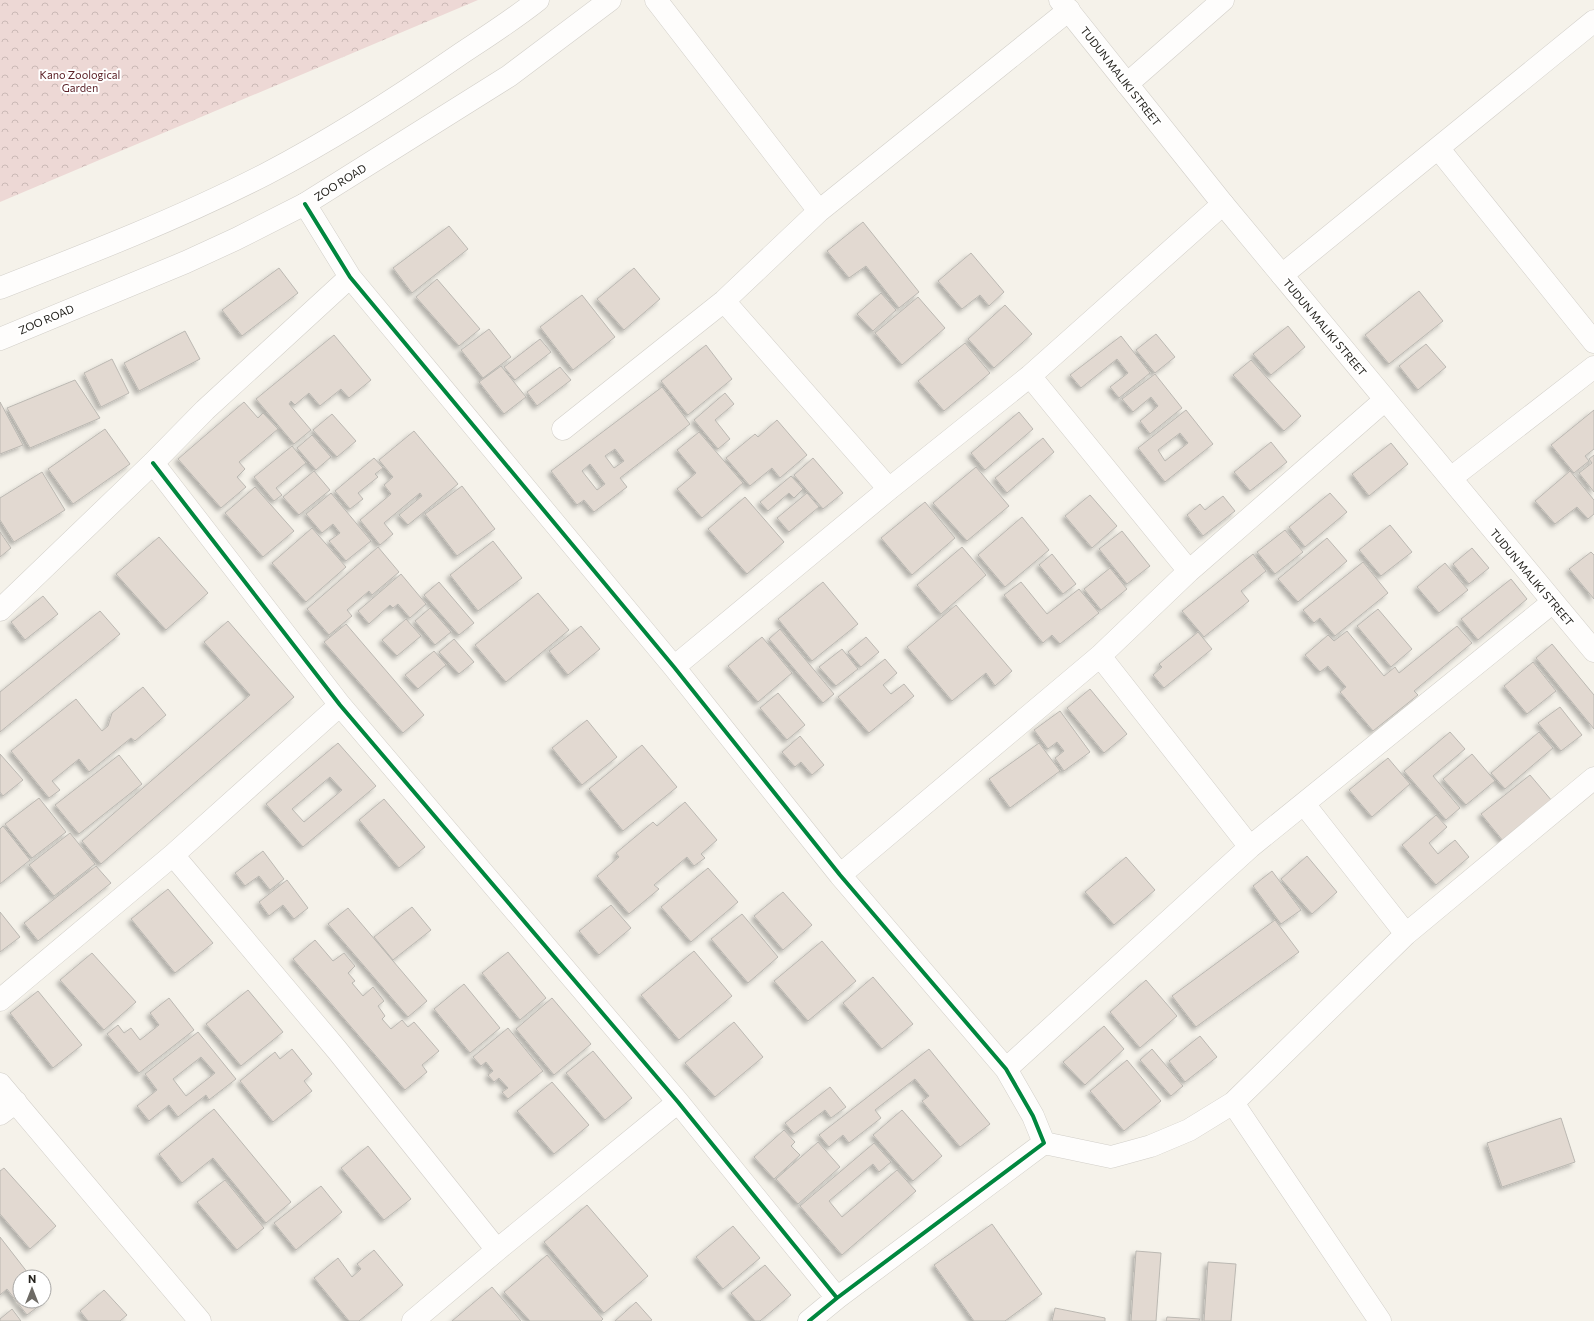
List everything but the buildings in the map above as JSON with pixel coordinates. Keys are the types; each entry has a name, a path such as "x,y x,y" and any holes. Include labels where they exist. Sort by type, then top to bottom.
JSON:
{"street":[{"path":"0,288 198,207 266,174 353,124 428,76 538,0"},
{"name":"ZOO ROAD","path":"0,339 186,262 236,239 305,204 509,76 610,0"},
{"path":"656,0 820,212"},
{"path":"1127,84 1223,0"},
{"path":"563,429 724,301 820,212 1064,5"},
{"name":"TUDUN MALIKI STREET","path":"1064,5 1282,275 1594,651"},
{"path":"1282,275 1594,21"},
{"path":"1438,148 1594,342"},
{"path":"305,204 350,277 674,667 840,875 1006,1069 1033,1116 1044,1143"},
{"path":"674,667 889,489 1030,376 1224,204"},
{"path":"0,610 154,463 205,410 350,277"},
{"path":"724,301 889,489"},
{"path":"1451,478 1594,367"},
{"path":"1030,376 1189,571"},
{"path":"840,875 1100,656 1189,571 1385,400"},
{"path":"154,463 340,705 678,1102 836,1298"},
{"path":"1006,1069 1250,847 1553,602"},
{"path":"1100,656 1250,847"},
{"path":"0,1000 173,855 340,705"},
{"path":"809,1321 836,1298 1044,1143 1111,1157 1151,1146 1189,1130 1233,1103 1406,934 1594,778"},
{"path":"1304,804 1406,934"},
{"path":"173,855 337,1050 497,1250"},
{"path":"0,1084 8,1108 200,1321"},
{"path":"413,1321 497,1250 678,1102"},
{"path":"1233,1103 1380,1321"}],"green space":[{"name":"Kano Zoological Garden","path":"0,0 478,0 0,202"}],"cycle path":[{"path":"305,204 350,277 674,667 840,875 1006,1069 1033,1116 1044,1143 837,1298 809,1321"},
{"path":"153,463 340,705 678,1102 837,1298"}]}
